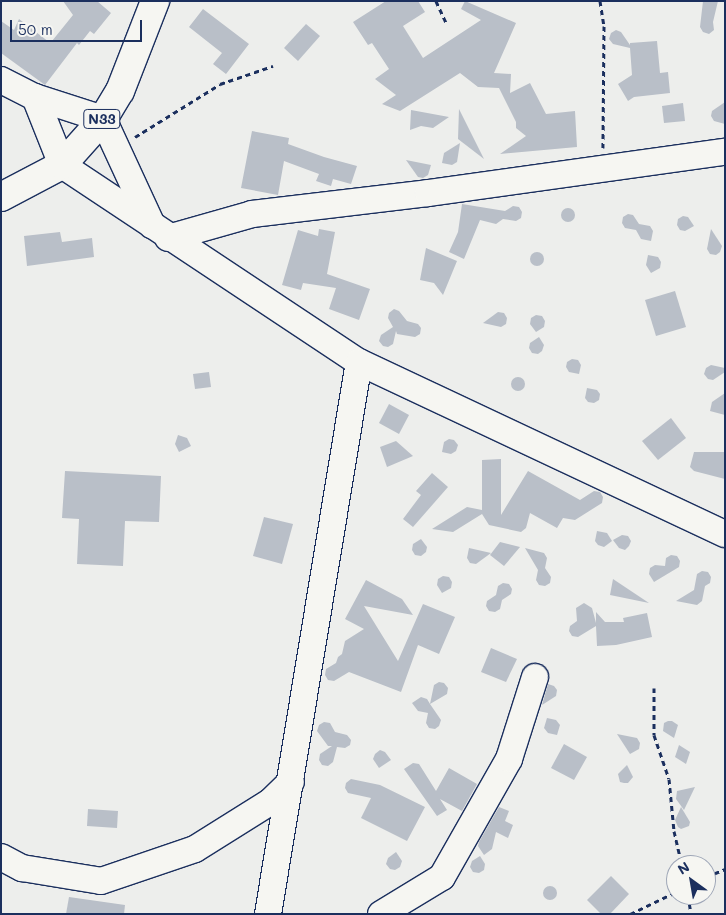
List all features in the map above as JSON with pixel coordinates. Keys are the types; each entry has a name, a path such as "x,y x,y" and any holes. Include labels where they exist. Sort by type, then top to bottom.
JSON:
{"main road":[{"name":"N33","path":"1,197 62,165 103,118 120,91 154,1"}],"street":[{"path":"1,80 34,96 103,118 160,231"},
{"path":"34,96 62,165 360,362 725,534"},
{"path":"160,231 252,214 725,152"},
{"path":"269,913 360,362"},
{"path":"381,914 442,877 508,759 536,676"},
{"path":"1,857 22,868 101,882 195,849 270,802 291,782"}],"path":[{"path":"436,1 446,22"},
{"path":"600,1 604,26 602,169"},
{"path":"117,148 220,84 273,66"},
{"path":"654,688 654,735 669,779 674,831 680,855"},
{"path":"630,914 666,897"}],"building":[{"path":"63,1 97,1 111,13 94,34 90,31 79,45 77,43 45,85 1,53 1,21 14,30 19,19 49,42 52,41 73,15"},
{"path":"386,1 418,1 425,12 403,26 423,58 481,20 461,9 465,1 516,23 494,73 511,74 510,93 530,83 546,114 575,111 577,147 500,154 526,136 516,128 516,122 499,88 478,87 460,73 400,111 382,104 396,95 375,79 389,69 372,43 368,45 353,22"},
{"path":"703,1 718,1 713,22 714,30 709,34 703,32 700,27"},
{"path":"203,9 249,44 226,74 213,64 222,53 189,27"},
{"path":"306,24 320,36 298,61 284,48"},
{"path":"616,30 621,32 630,45 630,43 657,41 660,73 668,72 670,93 634,97 628,101 618,84 632,75 630,48 613,44 609,39 611,33"},
{"path":"725,102 725,124 714,121 711,116 712,111"},
{"path":"683,103 685,121 664,123 662,106"},
{"path":"459,109 484,159 458,139"},
{"path":"411,110 449,117 433,128 421,126 410,130"},
{"path":"252,131 289,138 288,144 357,166 351,184 333,179 331,186 316,181 319,174 284,161 278,195 241,188"},
{"path":"460,143 457,162 452,165 442,163 444,153"},
{"path":"406,160 431,165 428,175 423,178 418,177"},
{"path":"462,204 505,211 513,206 519,207 522,212 521,218 516,221 503,219 496,224 480,220 464,259 449,252 458,232"},
{"path":"565,208 571,208 575,215 571,222 565,222 561,218 561,212"},
{"path":"628,214 633,215 639,224 650,226 653,231 651,241 641,239 636,230 625,228 622,223 623,217"},
{"path":"683,216 688,217 694,226 685,231 680,230 677,225 678,219"},
{"path":"319,229 335,232 327,274 370,289 359,320 329,309 336,288 303,283 301,290 282,285 298,230 318,236"},
{"path":"711,229 722,246 720,252 716,255 710,254 707,249"},
{"path":"60,232 62,242 92,238 94,257 27,266 24,236"},
{"path":"426,248 457,261 443,295 434,283 420,280"},
{"path":"534,252 540,252 544,259 540,266 534,266 530,262 530,256"},
{"path":"648,255 658,257 661,262 660,268 651,273 646,265"},
{"path":"675,291 686,327 656,336 645,300"},
{"path":"394,309 399,311 407,321 418,324 421,328 420,334 415,337 397,334 396,331 393,344 388,347 383,346 379,341 381,335 393,327 388,318 389,313"},
{"path":"498,312 504,313 507,318 506,324 501,327 483,323"},
{"path":"536,315 542,316 545,321 544,327 536,332 530,324 531,318"},
{"path":"539,337 544,345 542,351 538,354 532,353 529,348 530,343"},
{"path":"572,359 578,360 581,365 579,374 569,372 566,367 567,362"},
{"path":"711,365 725,368 725,372 713,380 708,379 704,374 706,368"},
{"path":"209,372 211,387 195,389 193,374"},
{"path":"515,377 521,377 525,384 521,391 515,391 511,387 511,381"},
{"path":"587,388 597,390 600,394 599,400 594,403 588,402 585,398"},
{"path":"725,393 725,415 710,411 712,402"},
{"path":"389,404 409,415 399,434 379,423"},
{"path":"671,418 686,438 658,460 642,441"},
{"path":"178,435 187,438 191,446 179,452 175,444"},
{"path":"449,439 454,440 458,445 456,451 451,454 442,452 444,442"},
{"path":"396,441 413,456 387,467 380,447"},
{"path":"694,452 725,452 725,479 694,471 690,467"},
{"path":"501,459 501,515 528,471 580,500 594,491 600,492 603,497 602,503 575,520 563,518 557,528 530,513 526,528 521,532 489,525 482,514 453,532 432,529 467,507 482,510 482,460"},
{"path":"65,471 161,476 159,522 125,521 123,566 77,564 79,519 62,518"},
{"path":"432,473 448,487 413,527 403,519 421,495 416,491"},
{"path":"264,517 293,524 282,564 253,556"},
{"path":"597,531 607,533 612,541 604,547 598,545 595,541"},
{"path":"622,535 628,536 631,541 625,550 619,548 613,540"},
{"path":"421,539 427,547 426,552 421,556 415,555 412,550 413,544"},
{"path":"500,542 520,547 504,566 490,555"},
{"path":"469,548 491,553 476,564 470,563 467,558"},
{"path":"525,548 544,553 547,558 545,568 551,577 550,583 545,586 539,585 536,580 538,570"},
{"path":"671,555 677,556 680,561 679,567 654,582 649,574 650,568 655,565 665,566 666,558"},
{"path":"702,571 708,572 711,577 710,583 705,586 702,601 697,605 676,601 694,590 697,574"},
{"path":"443,576 449,577 452,582 451,588 442,593 437,585 438,579"},
{"path":"613,579 649,603 610,595"},
{"path":"366,580 402,599 413,615 364,606 398,661 423,604 455,617 439,654 418,645 401,692 349,672 334,681 328,680 325,675 326,669 336,663 338,657 342,654 345,641 364,629 345,619"},
{"path":"503,583 509,584 512,589 511,594 502,600 500,609 495,612 489,611 486,606 487,601 496,595 498,586"},
{"path":"584,603 592,608 596,623 596,612 605,622 624,622 623,618 647,613 652,637 616,645 597,646 596,626 578,637 572,636 569,631 570,626 577,621 576,608"},
{"path":"491,648 517,659 506,682 481,672"},
{"path":"439,682 444,683 448,688 447,694 430,704 434,685"},
{"path":"548,684 554,686 557,690 556,696 542,705"},
{"path":"421,697 427,699 441,720 439,726 435,729 429,728 426,723 428,713 418,711 412,703"},
{"path":"547,718 556,720 560,725 557,735 548,733 544,728"},
{"path":"668,721 678,725 674,738 663,731 664,723"},
{"path":"324,722 330,723 335,732 347,735 351,740 350,745 345,748 337,747 333,762 328,766 322,765 319,760 320,754 332,746 328,746 317,731 319,725"},
{"path":"617,734 637,738 640,743 639,749 630,754"},
{"path":"564,744 587,757 574,780 551,768"},
{"path":"679,745 690,752 686,764 675,757"},
{"path":"380,750 385,752 391,760 379,768 373,759"},
{"path":"413,763 419,764 436,791 449,768 477,784 462,811 440,799 447,810 437,816 404,769"},
{"path":"627,765 633,777 628,783 620,782 618,774"},
{"path":"351,779 380,785 425,807 407,841 361,818 371,798 348,793 345,788 346,783"},
{"path":"695,787 684,810 676,799 677,791"},
{"path":"499,807 509,811 505,821 513,825 508,838 496,832 492,849 484,855 478,846 479,842"},
{"path":"681,807 690,822 689,826 681,829 675,820"},
{"path":"88,809 118,811 117,828 87,826"},
{"path":"396,852 402,861 400,867 395,870 390,869 386,864 388,858"},
{"path":"480,856 485,864 484,870 479,873 473,872 470,867 472,861"},
{"path":"611,876 629,894 610,914 601,914 587,900"},
{"path":"547,886 553,886 557,893 553,900 547,900 543,896 543,890"},
{"path":"69,897 125,905 124,914 66,914"}]}
